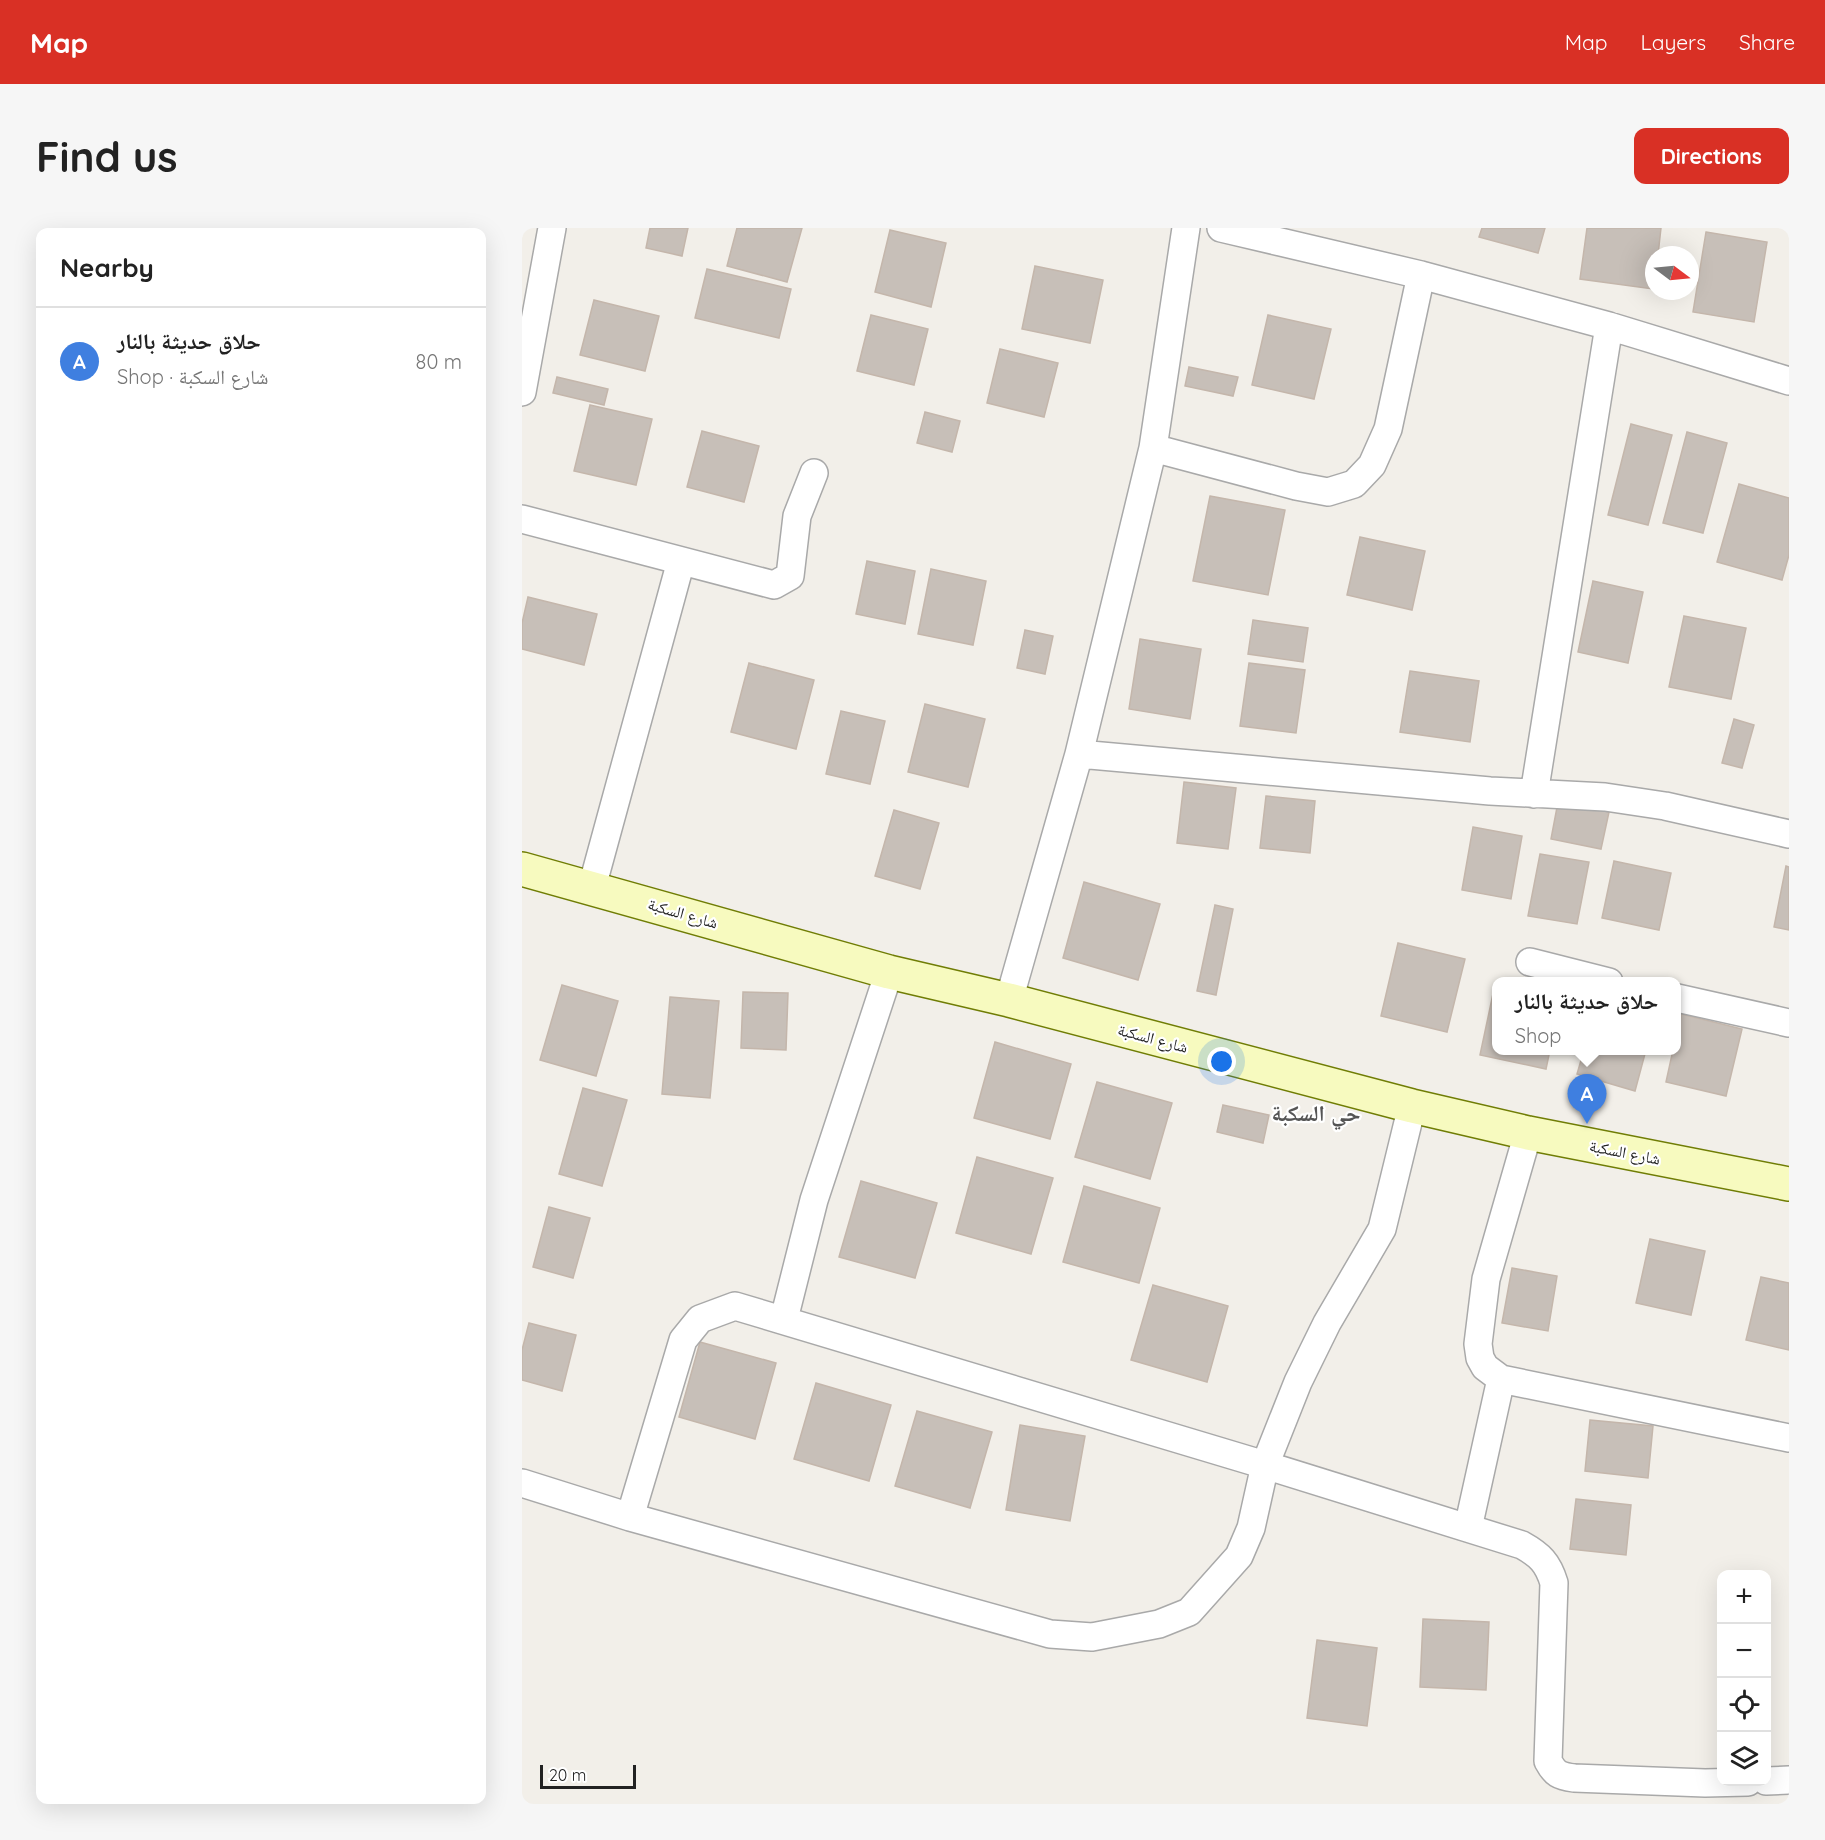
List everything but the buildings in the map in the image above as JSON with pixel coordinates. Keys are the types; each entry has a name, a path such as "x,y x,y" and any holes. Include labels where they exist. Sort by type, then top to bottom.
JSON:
{"main road":[{"name":"شارع السكبة","path":"522,869 889,972 1009,1000 1412,1106 1528,1133 1789,1184"}],"street":[{"path":"522,392 552,228"},
{"path":"1009,1000 1079,754 1153,448 1186,228"},
{"path":"1221,228 1421,275 1609,326 1789,381"},
{"path":"1153,448 1296,486 1328,492 1354,484 1372,465 1388,429 1421,275"},
{"path":"1534,794 1609,326"},
{"path":"522,519 774,585 790,576 797,516 814,473"},
{"path":"592,888 681,561"},
{"path":"1079,754 1312,777 1534,794 1605,796 1665,806 1789,834"},
{"path":"1530,962 1592,977"},
{"path":"784,1319 814,1200 889,972"},
{"path":"1681,999 1789,1023"},
{"path":"522,1483 630,1517 1050,1634 1092,1636 1159,1624 1188,1612 1239,1556 1251,1528 1265,1465 1303,1372 1382,1229 1412,1106"},
{"path":"1528,1133 1486,1280 1478,1344 1480,1358 1485,1367 1501,1379 1789,1438"},
{"path":"630,1517 683,1340 700,1319 735,1306 1265,1465 1522,1545 1539,1554 1549,1566 1554,1583 1548,1761 1559,1776 1717,1783"},
{"path":"1468,1528 1501,1379"},
{"path":"1771,1781 1789,1780"}],"place":[{"name":"حلاق حديثة بالنار","path":"1587,1124"}],"district":[{"name":"حي السكبة","path":"1316,1113"}]}
